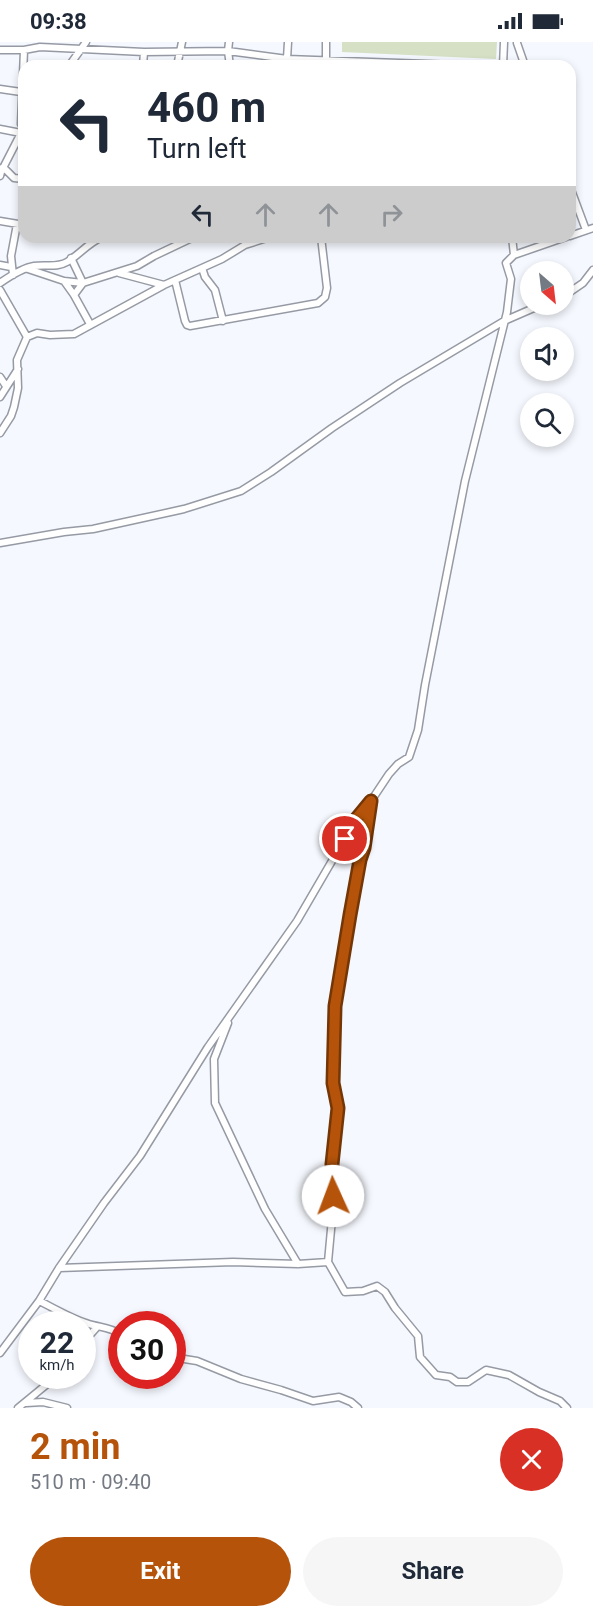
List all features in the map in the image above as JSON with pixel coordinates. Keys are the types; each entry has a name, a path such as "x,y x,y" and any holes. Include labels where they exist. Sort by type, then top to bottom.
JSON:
{"street":[{"path":"73,60 86,42"},
{"path":"178,60 182,42"},
{"path":"229,42 229,60"},
{"path":"286,59 288,42"},
{"path":"326,42 326,60"},
{"path":"503,45 518,42 523,60"},
{"path":"0,50 24,50 41,45 144,52 228,51 296,60"},
{"path":"23,60 24,50"},
{"path":"143,60 144,52"},
{"path":"0,89 18,92"},
{"path":"0,129 18,131"},
{"path":"0,176 18,139"},
{"path":"3,167 14,178 18,178"},
{"path":"576,201 589,229"},
{"path":"0,221 18,224"},
{"path":"13,274 11,256 18,231"},
{"path":"0,283 27,268 66,263 89,243"},
{"path":"27,268 64,282 82,283 137,266 154,255 181,243"},
{"path":"0,433 14,407 18,388 17,360 27,337 37,333 74,334 164,285 222,259 251,243"},
{"path":"175,280 187,325 190,326 318,303 327,293 322,243"},
{"path":"513,243 514,255"},
{"path":"0,1353 140,1156 208,1047 297,921 357,818 389,774 409,757 418,730 465,481 504,321 512,279 506,263 514,255 548,243"},
{"path":"71,258 82,283"},
{"path":"0,265 11,267"},
{"path":"202,268 215,290 223,321"},
{"path":"574,290 583,284 593,270"},
{"path":"119,273 164,285"},
{"path":"64,282 90,324"},
{"path":"74,295 82,283"},
{"path":"0,290 27,337"},
{"path":"0,543 93,529 184,509 241,491 400,383 504,321 520,314"},
{"path":"0,397 18,368"},
{"path":"0,377 6,386"},
{"path":"371,801 335,1006 333,1083 338,1108 332,1164 333,1208 328,1262 345,1292 363,1291 377,1286 386,1292 395,1308 418,1336 420,1357 435,1375 450,1377 457,1382 468,1382 486,1370 509,1375 538,1392 560,1401 567,1408"},
{"path":"233,1012 214,1059 215,1103 265,1209 298,1264"},
{"path":"59,1268 233,1262 298,1264 328,1262"},
{"path":"39,1301 83,1323 108,1328"},
{"path":"186,1359 314,1401 339,1397 358,1408"},
{"path":"20,1406 41,1389"},
{"path":"20,1406 43,1402 67,1408"}],"green space":[{"path":"342,42 497,42 496,59 342,52"}],"route":[{"path":"333,1196 332,1164 338,1108 333,1083 335,1006 371,801 357,818 345,839"}]}
